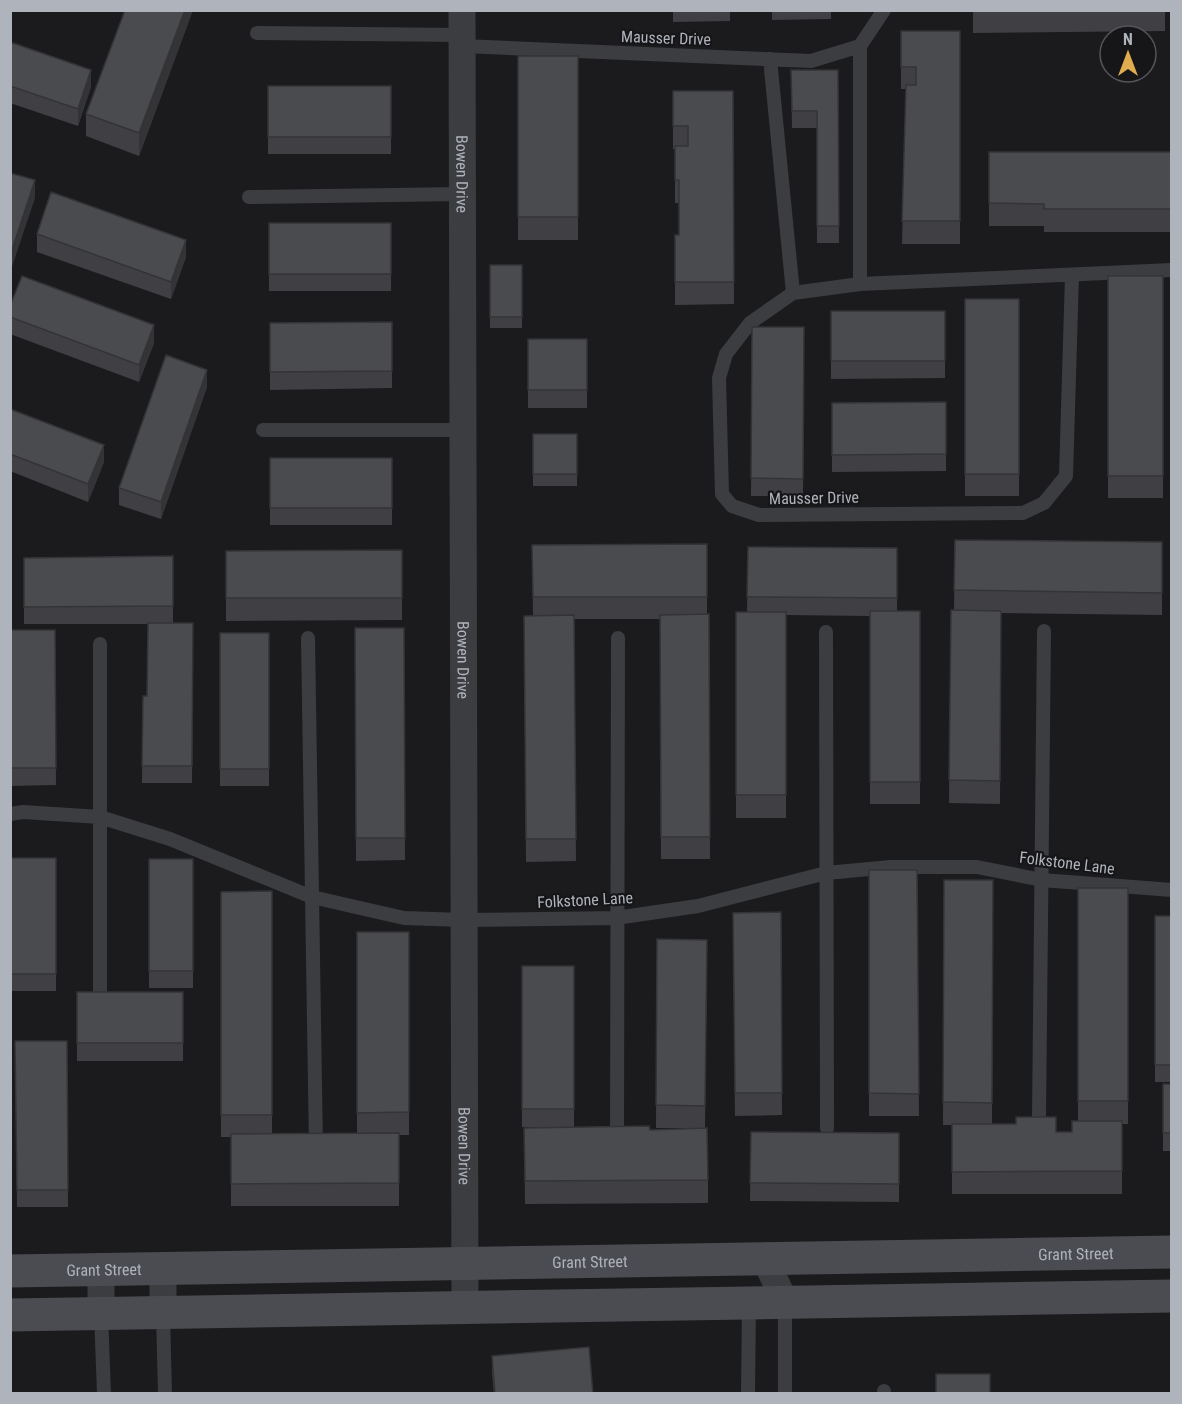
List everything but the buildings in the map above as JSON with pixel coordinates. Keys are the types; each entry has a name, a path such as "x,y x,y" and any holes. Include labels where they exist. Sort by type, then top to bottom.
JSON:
{"street":[{"name":"Bowen Drive","path":"462,30 465,1308"},
{"name":"Grant Street","path":"10,1271 1172,1252"},
{"path":"765,1259 785,1302"},
{"path":"749,1303 765,1259"},
{"path":"163,1269 164,1313"},
{"path":"100,1270 100,1313"},
{"path":"10,1315 1172,1296"}],"lane":[{"path":"860,284 860,46 884,10"},
{"name":"Mausser Drive","path":"257,33 462,30 811,61 860,46"},
{"path":"770,59 793,293"},
{"path":"249,197 462,194"},
{"name":"Mausser Drive","path":"1072,275 1066,476 1044,503 1023,513 759,515 732,507 722,494 720,378 726,354 750,323 793,293 860,284 1172,270"},
{"path":"263,430 462,430"},
{"path":"1039,1117 1044,631"},
{"path":"826,632 827,1128"},
{"path":"308,638 316,1154"},
{"path":"617,1137 618,638"},
{"path":"100,644 100,1005"},
{"name":"Folkstone Lane","path":"10,814 23,812 100,817 170,839 312,897 404,918 463,920 616,918 698,906 826,873 891,867 977,867 1042,880 1172,890"},
{"path":"785,1302 785,1394"},
{"path":"748,1394 749,1303"},
{"path":"100,1313 105,1394"},
{"path":"164,1313 165,1394"}]}
